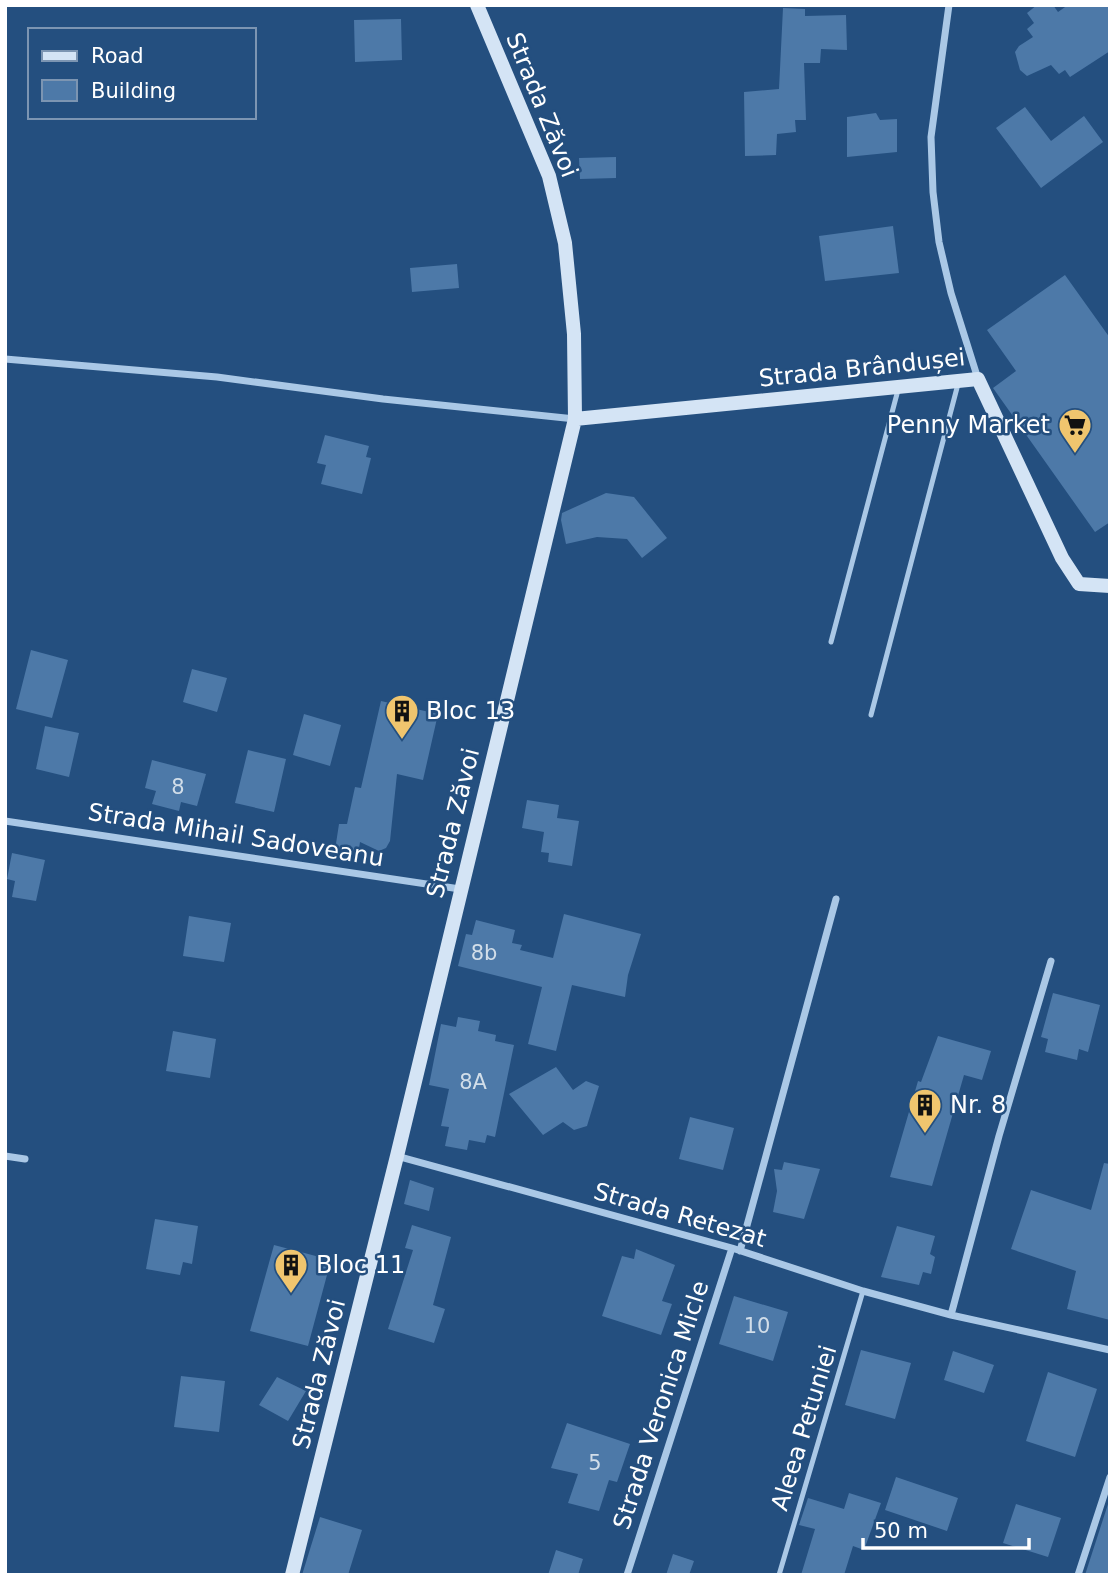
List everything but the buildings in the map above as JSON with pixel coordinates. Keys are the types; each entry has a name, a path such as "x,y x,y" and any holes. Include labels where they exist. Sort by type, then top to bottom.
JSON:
{"street":[{"name":"Strada Zăvoi","path":"292,1575 397,1156 575,419 574,334 565,243 550,176 477,5"},
{"path":"949,5 931,137 933,192 939,242 951,293 978,379"},
{"path":"5,359 217,377 383,399 575,419"},
{"name":"Strada Brândușei","path":"575,419 978,379 1062,558 1080,584 1110,586"},
{"name":"Strada Mihail Sadoveanu","path":"5,821 460,889"},
{"name":"Strada Veronica Micle","path":"627,1575 736,1249 836,899"},
{"path":"951,1315 999,1136 1051,961"},
{"path":"5,1156 25,1159"},
{"name":"Strada Retezat","path":"397,1156 736,1249 863,1291 951,1315 1110,1350"},
{"path":"1078,1575 1110,1477"}],"lane":[{"path":"871,715 958,381"},
{"path":"831,642 899,387"},
{"name":"Aleea Petuniei","path":"779,1575 863,1291"}],"place":[{"name":"Penny Market","path":"1075,455"},
{"name":"Bloc 13","path":"402,741"},
{"name":"Nr. 8","path":"925,1135"},
{"name":"Bloc 11","path":"291,1295"}]}
